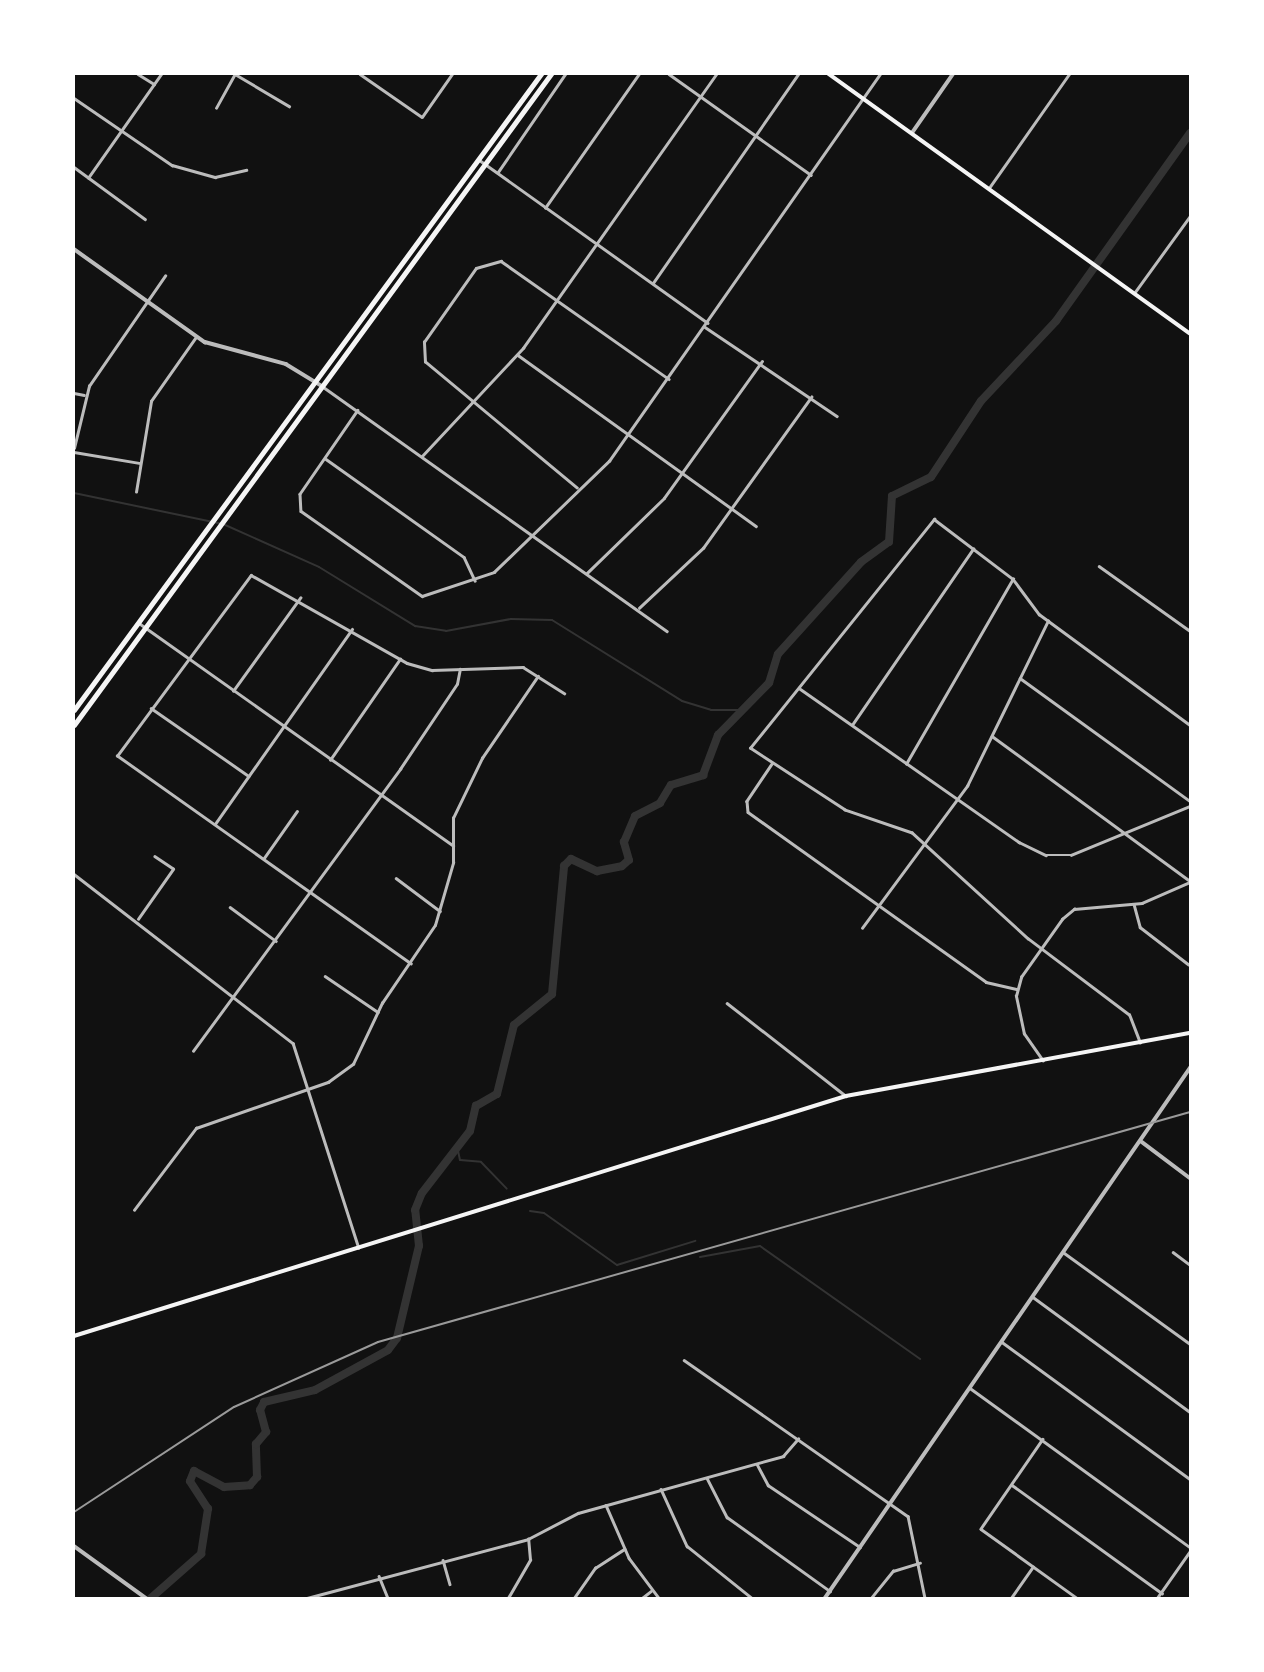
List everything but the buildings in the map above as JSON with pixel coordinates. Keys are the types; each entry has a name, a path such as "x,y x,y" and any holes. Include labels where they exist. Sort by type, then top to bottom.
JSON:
{"main road":[{"path":"74,710 541,74"},
{"path":"74,725 551,74"},
{"path":"830,74 1189,330"},
{"path":"74,1336 846,1096 1190,1034"}],"street":[{"path":"138,74 154,84"},
{"path":"89,178 161,74"},
{"path":"216,108 235,74 289,106"},
{"path":"360,74 422,117 452,74"},
{"path":"497,172 565,74"},
{"path":"545,208 639,74"},
{"path":"669,74 811,176"},
{"path":"422,456 518,355 716,74"},
{"path":"653,283 798,74"},
{"path":"358,410 325,458 298,506 422,596 475,581 494,572 629,435 880,74"},
{"path":"912,133 953,74"},
{"path":"989,188 1069,74"},
{"path":"74,98 120,131 194,172 215,177 246,170"},
{"path":"478,159 708,323"},
{"path":"74,167 145,219"},
{"path":"1134,293 1191,216"},
{"path":"74,249 196,337 286,365 316,381 667,631"},
{"path":"578,489 475,403 422,353 439,321 488,260 501,261 669,379"},
{"path":"140,463 74,450 84,395 165,276"},
{"path":"705,327 762,361 837,416"},
{"path":"136,492 151,401 196,337"},
{"path":"518,355 756,526"},
{"path":"587,573 683,473 762,361"},
{"path":"74,393 84,395"},
{"path":"638,609 704,548 811,397"},
{"path":"325,458 464,557 475,581"},
{"path":"1140,1043 1129,1015 1041,949 925,844 899,827 845,810 750,748 934,519 1013,579 1048,621 1191,725"},
{"path":"852,726 973,549"},
{"path":"1099,566 1191,632"},
{"path":"411,964 117,756 251,575 300,598 400,659 432,670 509,665 538,676 564,693"},
{"path":"905,764 1013,579"},
{"path":"233,691 300,598"},
{"path":"862,928 959,797 1048,621"},
{"path":"138,622 380,796 453,845"},
{"path":"215,824 352,629"},
{"path":"330,760 400,659"},
{"path":"193,1051 237,996 380,796 457,684 460,669"},
{"path":"134,1210 196,1128 310,1088 353,1064 378,1012 411,964 440,911 453,845 453,818 482,758 538,676"},
{"path":"799,688 905,764 959,797 1035,851 1056,856 1084,851 1126,835 1191,804 1020,678"},
{"path":"151,708 249,776"},
{"path":"992,736 1191,881"},
{"path":"773,763 746,805 796,846 986,982 1017,989"},
{"path":"264,859 297,811"},
{"path":"138,919 173,869 155,857"},
{"path":"74,874 138,919 293,1043 310,1088 359,1248"},
{"path":"396,878 440,911"},
{"path":"1043,1061 1024,1034 1017,989 1041,949 1074,909 1134,904 1191,881"},
{"path":"1134,904 1140,927 1188,964"},
{"path":"230,907 276,941"},
{"path":"326,976 378,1012"},
{"path":"727,1003 846,1096"},
{"path":"825,1598 1191,1068"},
{"path":"1141,1142 1191,1178"},
{"path":"1063,1252 1191,1344"},
{"path":"1173,1252 1191,1265"},
{"path":"1033,1297 1191,1412"},
{"path":"1002,1342 1191,1479"},
{"path":"684,1360 891,1503 915,1528 925,1598"},
{"path":"970,1388 1191,1549 1157,1598"},
{"path":"307,1598 379,1575 528,1539 606,1504 783,1456 798,1439"},
{"path":"1043,1439 981,1529 1077,1598"},
{"path":"757,1464 768,1485 860,1547"},
{"path":"707,1477 727,1517 830,1591"},
{"path":"1012,1485 1162,1592"},
{"path":"661,1488 687,1546 752,1598"},
{"path":"606,1504 624,1549 659,1598"},
{"path":"508,1598 530,1560 528,1539"},
{"path":"74,1546 146,1598"},
{"path":"574,1598 596,1568 624,1549"},
{"path":"443,1558 450,1584"},
{"path":"872,1598 893,1571 920,1563"},
{"path":"1011,1598 1033,1567"},
{"path":"379,1575 388,1598"},
{"path":"642,1598 652,1591"},
{"path":"328,1592 330,1598"}],"waterway":[{"path":"151,1598 201,1554 208,1509 190,1481 194,1471 224,1487 250,1485 257,1477 256,1444 266,1432 260,1410 264,1402 315,1390 388,1350 397,1338 419,1246 415,1210 422,1193 470,1131 476,1106 497,1094 514,1025 552,994 564,866 571,859 597,871 622,866 629,860 624,842 635,816 660,803 671,785 703,775 718,735 769,683 778,654 861,562 889,542 892,496 931,477 981,401 1056,321 1190,133"},
{"path":"74,493 223,524 319,567 415,626 446,631 511,619 552,620 682,701 711,710 745,710"},
{"path":"457,1146 460,1160 481,1162 507,1189"},
{"path":"530,1211 544,1213 617,1265 695,1241"},
{"path":"700,1257 760,1246 920,1359"}],"railway":[{"path":"74,1512 234,1407 378,1342 1190,1112"}]}
